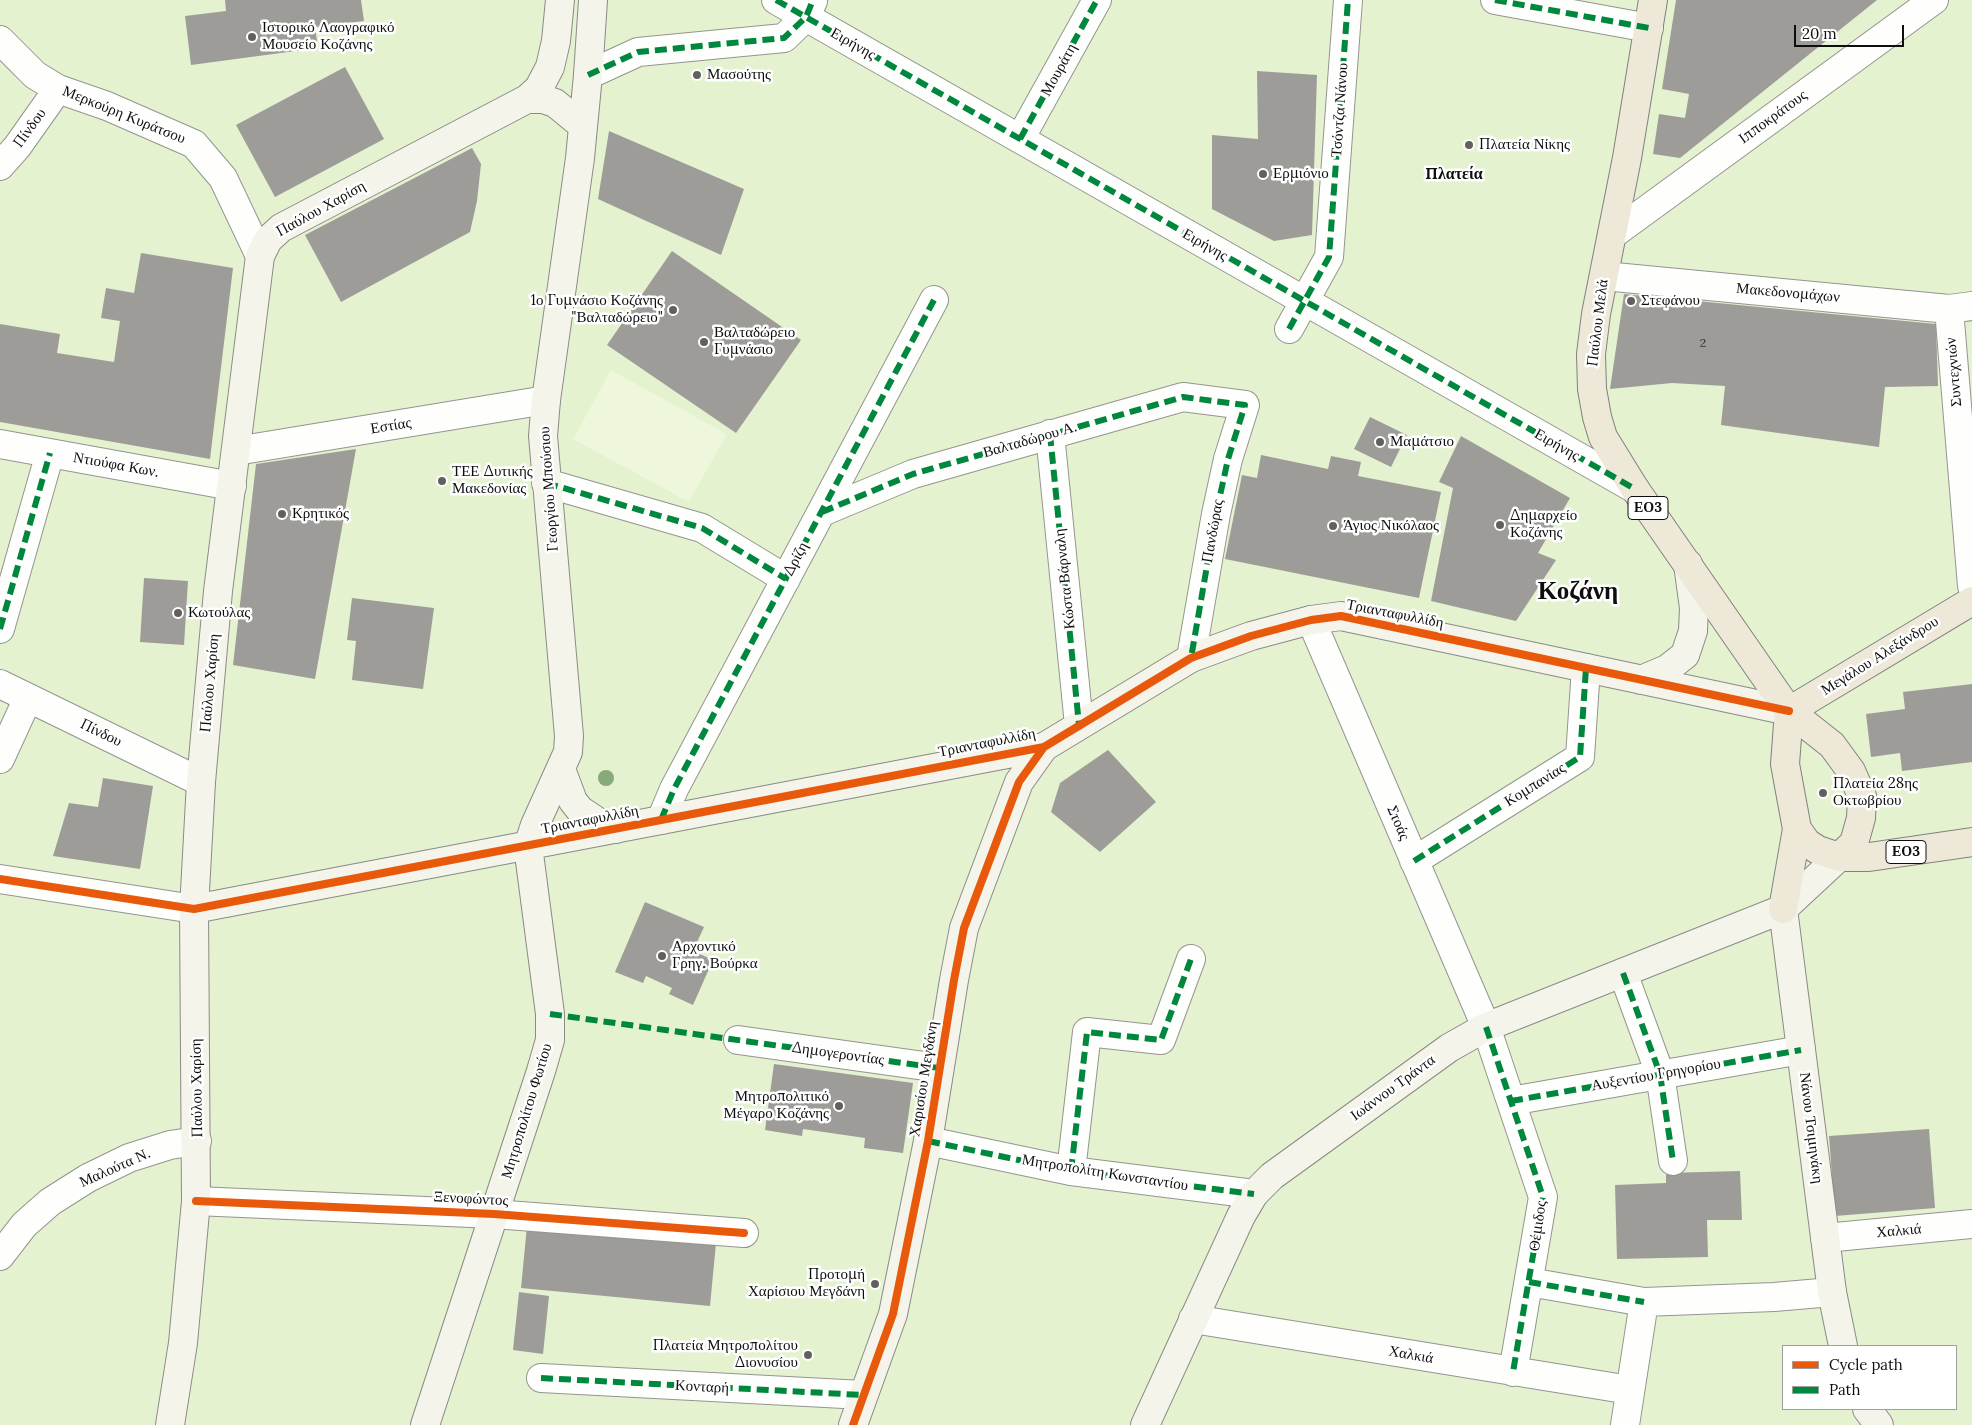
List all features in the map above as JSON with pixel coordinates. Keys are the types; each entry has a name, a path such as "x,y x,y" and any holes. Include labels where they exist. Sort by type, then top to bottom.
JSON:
{"main road":[{"path":"527,99 539,88 550,67 556,41 560,0"},
{"name":"Γεωργίου Μπούσιου","path":"528,846 535,825 568,752 570,736 543,436 546,400 583,126 593,0"},
{"name":"Παύλου Μελά","path":"1653,0 1612,235 1596,314 1592,354 1592,389 1597,417 1603,438 1635,489 1789,711"},
{"path":"527,99 543,99 555,103 583,126"},
{"name":"Παύλου Χαρίση","path":"170,1425 183,1342 196,1201 194,909 201,782 218,591 260,256 268,240 281,228 527,99"},
{"path":"1641,680 1667,669 1685,655 1693,631 1694,608 1688,564"},
{"name":"Μεγάλου Αλεξάνδρου","path":"1789,711 1972,601"},
{"name":"Τριανταφυλλίδη","path":"194,909 1044,747 1191,658 1251,636 1311,620 1341,616 1789,711"},
{"path":"1783,909 1797,829 1786,764 1789,711"},
{"name":"ΕΟ3","path":"1789,711 1832,746 1851,771 1862,796 1861,818 1854,843 1839,857"},
{"name":"Χαρισίου Μεγδάνη","path":"853,1425 893,1314 928,1141 964,928 1019,782 1044,747"},
{"path":"560,769 573,801 580,810 598,822 616,829"},
{"name":"ΕΟ3","path":"1797,829 1808,843 1818,850 1839,857 1869,857 1972,842"},
{"name":"Μητροπολίτου Φωτίου","path":"425,1425 550,1040 550,1014 528,846"},
{"path":"1783,909 1839,857"},
{"name":"Ιωάννου Τράντα","path":"1145,1425 1241,1216 1254,1194 1272,1176 1418,1070 1486,1027 1783,909"},
{"name":"Νάνου Τσιμηνάκη","path":"1783,909 1832,1292 1843,1345"},
{"path":"1868,1410 1879,1425"}],"street":[{"name":"Ειρήνης","path":"776,0 810,9 1020,139 1635,489"},
{"name":"Μουράτη","path":"1020,139 1097,0"},
{"name":"Τσόντζα Νάνου","path":"1289,329 1330,257 1348,0"},
{"path":"1495,0 1649,28"},
{"name":"Ιπποκράτους","path":"1612,235 1934,0"},
{"path":"588,75 638,52 784,38 810,9"},
{"name":"Μερκούρη Κυράτσου","path":"0,40 35,75 58,89 106,106 194,144 224,178 260,256"},
{"name":"Πίνδου","path":"0,166 18,147 58,89"},
{"name":"Μακεδονομάχων","path":"1604,276 1960,307"},
{"name":"Δρίζη","path":"661,820 674,789 934,300"},
{"name":"Συντεχνιών","path":"1960,307 1972,586"},
{"name":"Βαλταδώρου Α.","path":"822,512 913,474 1183,397 1246,406"},
{"name":"Εστίας","path":"236,451 546,400"},
{"name":"Πανδώρας","path":"1191,658 1216,514 1228,459 1246,406"},
{"name":"Κώστα Βάρναλη","path":"1050,434 1079,725"},
{"name":"Ντιούφα Κων.","path":"0,444 232,486"},
{"path":"0,629 50,453"},
{"path":"546,483 702,528 786,579"},
{"name":"Στοάς","path":"1311,620 1486,1027"},
{"name":"Κομπανίας","path":"1414,861 1580,757 1586,668"},
{"name":"Πίνδου","path":"0,684 201,782"},
{"path":"0,759 28,698"},
{"path":"0,880 194,909"},
{"path":"1071,1171 1087,1032 1161,1040 1191,959"},
{"path":"1623,973 1660,1074 1673,1161"},
{"name":"Θέμιδος","path":"1486,1027 1543,1198 1513,1372"},
{"name":"Δημογεροντίας","path":"738,1040 939,1068"},
{"name":"Αυξεντίου Γρηγορίου","path":"1511,1101 1801,1050"},
{"name":"Μαλούτα Ν.","path":"0,1256 24,1225 50,1202 88,1178 130,1158 170,1145 197,1141"},
{"name":"Μητροπολίτη Κωνσταντίου","path":"928,1141 1071,1171 1254,1194"},
{"name":"Ξενοφώντος","path":"196,1201 494,1214 744,1234"},
{"name":"Χαλκιά","path":"1825,1238 1972,1224"},
{"path":"1529,1282 1644,1302 1774,1297 1832,1292"},
{"path":"1625,1425 1644,1302"},
{"name":"Χαλκιά","path":"1193,1319 1630,1390"},
{"name":"Κονταρή","path":"541,1378 863,1395"}],"green space":[{"path":"0,0 1972,0 1972,1425 0,1425"},
{"path":"611,370 727,434 689,502 573,439"}],"building":[{"name":"Ιστορικό Λαογραφικό Μουσείο Κοζάνης","path":"225,0 361,0 364,21 315,27 318,48 191,65 185,16 226,11"},
{"path":"1676,0 1877,0 1680,158 1653,154 1659,114 1685,118 1689,94 1662,89"},
{"path":"345,67 384,139 275,197 236,125"},
{"name":"Ερμιόνιο","path":"1257,71 1317,75 1312,235 1274,241 1212,209 1212,135 1258,139"},
{"path":"609,131 744,189 721,255 598,199"},
{"path":"472,148 481,164 477,201 470,232 341,302 305,235"},
{"name":"Βαλταδώρειο Γυμνάσιο","path":"672,251 801,340 736,433 607,345"},
{"path":"141,253 233,268 210,459 0,422 0,324 60,334 57,353 114,362 120,321 101,318 106,288 134,293"},
{"path":"1624,294 1936,324 1938,386 1885,387 1879,447 1721,425 1725,386 1672,383 1610,389"},
{"name":"Μαμάτσιο","path":"1370,417 1407,435 1391,467 1354,449"},
{"name":"Δημαρχείο Κοζάνης","path":"1461,436 1570,498 1538,553 1556,560 1516,621 1431,601 1453,488 1439,482"},
{"path":"356,449 315,679 233,665 256,464"},
{"name":"Άγιος Νικόλαος","path":"1261,455 1328,469 1331,456 1361,462 1358,476 1441,492 1419,598 1225,559 1242,475 1257,478"},
{"path":"144,578 188,581 184,645 140,642"},
{"path":"352,598 434,608 423,689 352,680 356,641 347,640"},
{"path":"1972,684 1972,762 1902,771 1900,753 1871,757 1866,714 1905,709 1903,692"},
{"path":"1108,750 1156,802 1100,852 1051,812 1060,783"},
{"path":"103,778 153,786 140,869 53,856 69,803 98,807"},
{"name":"Αρχοντικό Γρηγ. Βούρκα","path":"645,902 704,927 693,951 713,960 693,1005 669,994 672,988 646,976 643,983 615,972"},
{"name":"Μητροπολιτικό Μέγαρο Κοζάνης","path":"774,1064 913,1083 903,1153 864,1148 865,1138 803,1129 802,1136 765,1130"},
{"path":"1929,1129 1935,1208 1835,1216 1829,1136"},
{"path":"1740,1171 1742,1220 1707,1220 1708,1257 1617,1259 1615,1185 1666,1183 1666,1173"},
{"path":"527,1226 716,1243 710,1306 521,1288"},
{"path":"519,1292 549,1296 543,1354 513,1350"}],"marked path":[{"path":"776,0 1635,489"},
{"path":"588,75 638,52 784,38 806,17 813,0"},
{"path":"1020,139 1097,0"},
{"path":"1289,329 1329,257 1348,0"},
{"path":"1495,0 1649,28"},
{"path":"661,820 674,789 934,300"},
{"path":"822,512 913,474 1183,397 1245,405 1228,459 1216,514 1191,658"},
{"path":"1050,434 1079,725"},
{"path":"0,629 50,453"},
{"path":"546,483 702,528 786,579"},
{"path":"1414,861 1580,757 1586,668"},
{"path":"1071,1171 1087,1032 1161,1040 1191,959"},
{"path":"1623,973 1660,1074 1673,1161"},
{"path":"550,1014 939,1068"},
{"path":"1486,1027 1543,1197 1513,1372"},
{"path":"1511,1101 1801,1050"},
{"path":"928,1141 1071,1171 1254,1194"},
{"path":"1529,1282 1644,1302"},
{"path":"541,1378 863,1395"}],"cycle path":[{"path":"0,879 194,909 1044,747 1191,658 1251,636 1311,620 1341,616 1789,711"},
{"path":"853,1425 893,1314 928,1141 964,928 1019,782 1044,747"},
{"path":"196,1201 494,1214 744,1233"}],"place":[{"name":"Ιστορικό Λαογραφικό Μουσείο Κοζάνης","path":"252,37"},
{"name":"Μασούτης","path":"697,75"},
{"name":"Πλατεία Νίκης","path":"1469,145"},
{"name":"Ερμιόνιο","path":"1263,174"},
{"name":"Στεφάνου","path":"1631,301"},
{"name":"1ο Γυμνάσιο Κοζάνης \"Βαλταδώρειο\"","path":"673,310"},
{"name":"Βαλταδώρειο Γυμνάσιο","path":"704,342"},
{"name":"Μαμάτσιο","path":"1380,442"},
{"name":"ΤΕΕ Δυτικής Μακεδονίας","path":"442,481"},
{"name":"Κρητικός","path":"282,514"},
{"name":"Δημαρχείο Κοζάνης","path":"1500,525"},
{"name":"Άγιος Νικόλαος","path":"1333,526"},
{"name":"Κωτούλας","path":"178,613"},
{"name":"Πλατεία 28ης Οκτωβρίου","path":"1823,793"},
{"name":"Αρχοντικό Γρηγ. Βούρκα","path":"662,956"},
{"name":"Μητροπολιτικό Μέγαρο Κοζάνης","path":"839,1106"},
{"name":"Προτομή Χαρίσιου Μεγδάνη","path":"875,1284"},
{"name":"Πλατεία Μητροπολίτου Διονυσίου","path":"808,1355"}],"district":[{"name":"Πλατεία","path":"1454,174"},
{"name":"Κοζάνη","path":"1578,592"}]}
